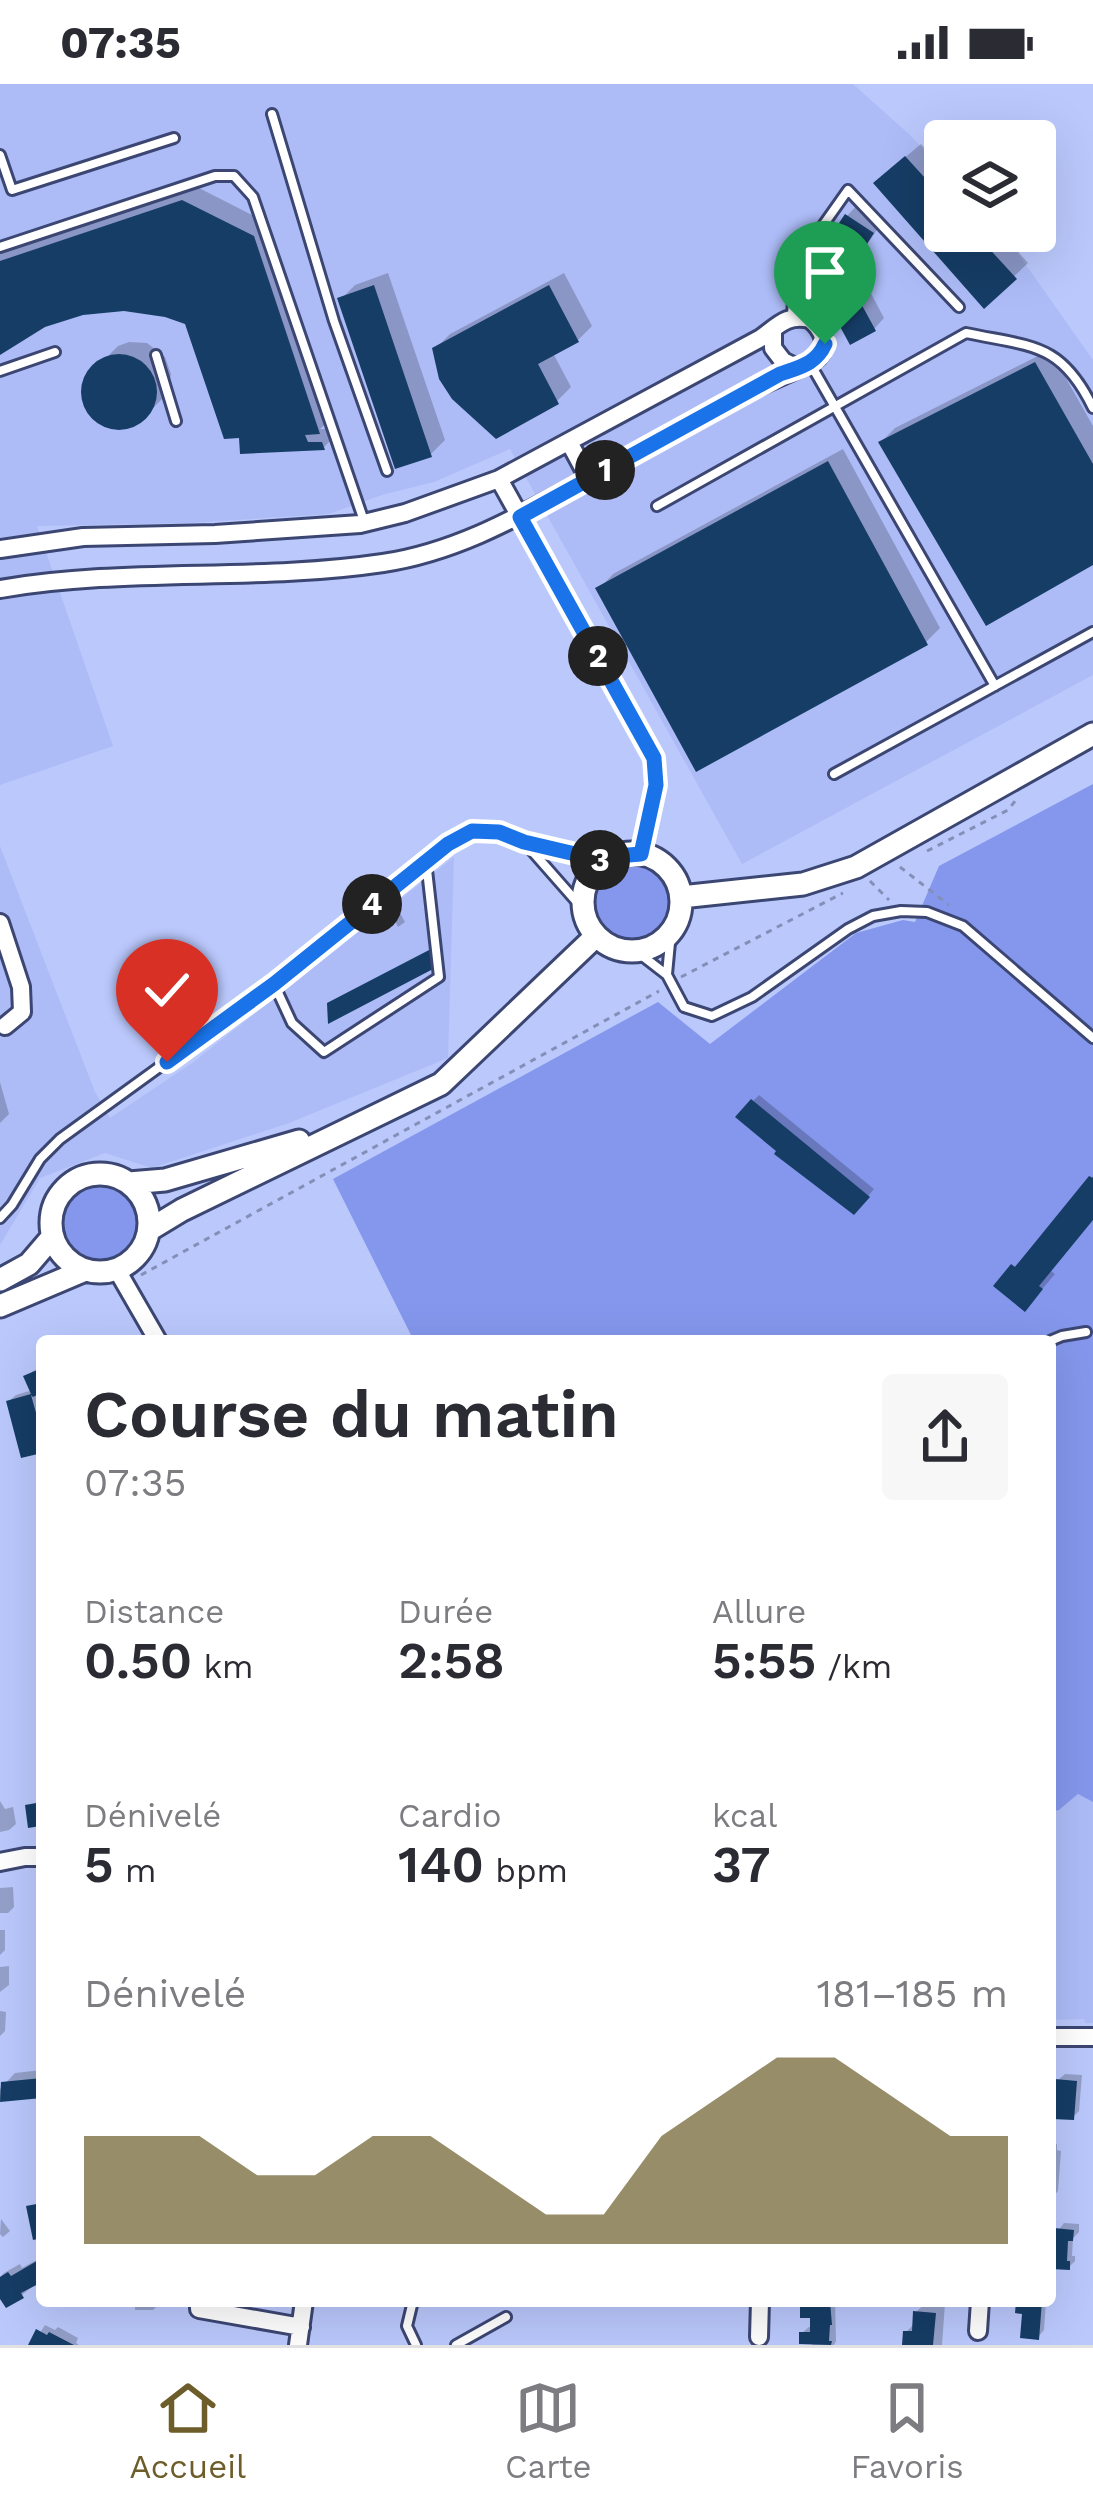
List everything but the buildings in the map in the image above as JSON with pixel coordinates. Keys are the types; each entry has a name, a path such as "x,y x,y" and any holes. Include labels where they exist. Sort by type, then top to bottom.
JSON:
{"street":[{"path":"0,549 82,538 364,523 406,513 499,479 761,338 782,320 792,316 810,319 823,334 820,355 804,366 780,374 470,541 384,563 49,580 0,589"},
{"path":"773,330 772,348 784,361 804,366"},
{"path":"569,442 589,478"},
{"path":"499,479 654,758 656,785 641,854"},
{"path":"681,897 803,884 856,867 1093,734"},
{"path":"641,854 668,869 681,897 680,909 670,932 650,947 622,950 596,936 583,909 583,894 588,880 605,861 641,854"},
{"path":"0,923 21,987 22,1012 5,1026"},
{"path":"149,1230 441,1084 596,936"},
{"path":"129,1183 165,1180 357,1124"},
{"path":"121,1276 138,1255 149,1230 148,1209 129,1183 101,1174 86,1176 72,1183 54,1206 51,1221 59,1251 85,1270 121,1276 155,1335"},
{"path":"0,1280 29,1264 53,1236"},
{"path":"0,1306 85,1270"},
{"path":"0,1862 36,1858"},
{"path":"1056,2038 1093,2037"},
{"path":"199,2307 300,2336"},
{"path":"758,2337 760,2307"},
{"path":"977,2331 979,2307"}],"lane":[{"path":"272,114 334,321 387,471"},
{"path":"0,155 12,190 174,138"},
{"path":"0,247 215,176 234,176 253,197 364,523"},
{"path":"792,316 795,265 848,190 959,307"},
{"path":"657,506 966,333 1046,350 1079,380 1093,408"},
{"path":"0,370 55,352"},
{"path":"156,355 176,421"},
{"path":"804,366 835,405 995,686"},
{"path":"834,774 1093,632"},
{"path":"0,1218 40,1159 60,1139 274,984 426,860 472,831 499,832 605,861"},
{"path":"524,842 583,909"},
{"path":"274,984 292,1023 324,1052 440,977 426,860"},
{"path":"636,951 668,978 684,1007 712,1016 752,997 848,928 873,916 927,912 963,926 1093,1038"},
{"path":"668,978 670,932"},
{"path":"1056,1338 1085,1331"},
{"path":"412,2307 407,2326 416,2345"},
{"path":"456,2345 506,2317"}],"path":[{"path":"917,856 1008,810 1024,789"},
{"path":"898,865 950,906 946,918"},
{"path":"856,867 901,911"},
{"path":"121,1276 662,989 668,978 685,976 848,891"}],"shaded area":[{"path":"0,84 853,84 924,150 924,252 1017,252 1093,360 1093,675 742,864 510,449 434,482 329,514 37,526 113,746 0,785"},
{"path":"1093,784 1093,1802 1078,1794 1056,1811 1056,1335 411,1335 333,1179 658,1002 710,1044 856,933 903,920 915,922 939,866"},
{"path":"0,846 95,1092 110,1118 192,1063 454,857 448,1058 289,1123 152,1168 105,1153 40,1178 0,1245"},
{"path":"633,865 659,876 670,902 659,928 633,939 607,928 596,902 607,876"},
{"path":"102,1185 129,1196 140,1223 129,1250 102,1261 75,1250 64,1223 75,1196"},
{"path":"1078,1794 1093,1802 1093,2023 1056,2020 1059,1810"}],"route":[{"path":"167,1062 274,984 448,844 472,831 499,832 605,861 641,854 656,785 654,758 520,517 780,374 810,364 825,344"}]}
